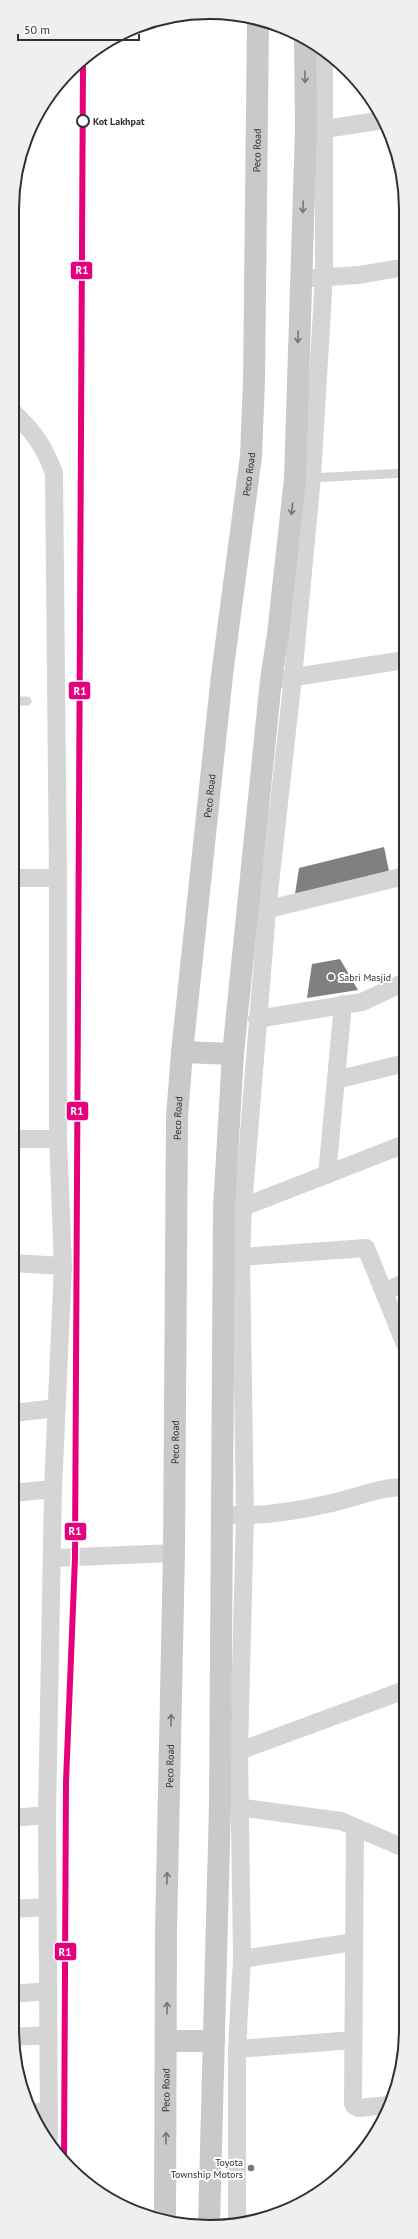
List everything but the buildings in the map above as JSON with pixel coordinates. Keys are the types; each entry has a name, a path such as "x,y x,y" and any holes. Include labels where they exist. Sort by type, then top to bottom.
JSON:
{"main road":[{"name":"Peco Road","path":"166,2215 166,1924 174,1553 177,1116 182,1052 222,675 251,456 254,382 258,25"},
{"path":"208,2220 214,2041 230,1807 234,1515 233,1054 257,912 271,680 304,478 300,278 316,128 306,45"},
{"path":"182,1052 233,1054"},
{"path":"167,2041 214,2041"}],"street":[{"path":"237,2218 237,2050 242,1959 230,1807 239,1751 234,1515 241,1257 234,1208 257,1019 257,912 293,677 304,478 324,277 316,128 323,57"},
{"path":"316,128 377,121"},
{"path":"300,278 359,275 399,268"},
{"path":"19,417 31,429 46,452 54,473 58,878 58,1139 63,1266 53,1489 53,1558 47,1815 48,2034 40,2111 45,2127"},
{"path":"271,680 399,661"},
{"path":"257,912 399,877"},
{"path":"19,878 58,878"},
{"path":"257,1019 362,1002 399,985"},
{"path":"327,1175 343,1004"},
{"path":"336,1080 399,1064"},
{"path":"19,1139 58,1139"},
{"path":"234,1208 327,1175 399,1146"},
{"path":"241,1257 366,1248 399,1329"},
{"path":"19,1263 63,1266"},
{"path":"384,1292 399,1285"},
{"path":"19,1412 57,1408"},
{"path":"234,1515 327,1504 391,1487 399,1487"},
{"path":"19,1492 53,1489"},
{"path":"53,1558 174,1553"},
{"path":"239,1751 399,1692"},
{"path":"230,1807 341,1821 399,1846"},
{"path":"19,1817 47,1815"},
{"path":"355,1827 353,2040 354,2106 358,2108 384,2106"},
{"path":"19,1909 48,1907"},
{"path":"242,1959 354,1942"},
{"path":"19,1993 48,1991"},
{"path":"19,2037 48,2034"},
{"path":"237,2050 353,2040"},
{"path":"211,2129 237,2129"},
{"path":"210,2190 237,2190"}],"lane":[{"path":"304,478 399,473"},
{"path":"19,701 26,701"}],"transit line":[{"name":"R1","path":"64,2153 66,1782 75,1558 83,67"}],"place":[{"name":"Kot Lakhpat","path":"83,121"},
{"name":"Sabri Masjid","path":"331,977"},
{"name":"Toyota Township Motors","path":"251,2168"}]}
